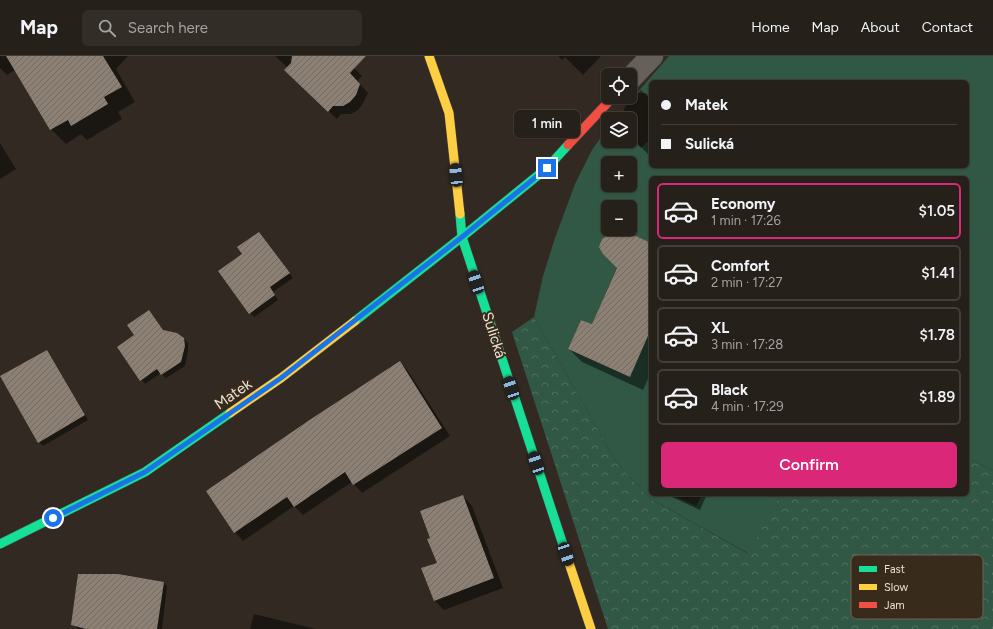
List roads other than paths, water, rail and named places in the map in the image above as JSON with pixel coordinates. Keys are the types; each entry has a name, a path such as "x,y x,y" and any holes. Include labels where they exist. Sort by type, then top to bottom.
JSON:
{"street":[{"name":"Sulická","path":"429,56 449,113 462,237 591,629"},
{"path":"637,72 650,58"},
{"path":"462,237 547,168 606,104"},
{"name":"Matek","path":"0,544 145,472 281,378 462,237"}]}
